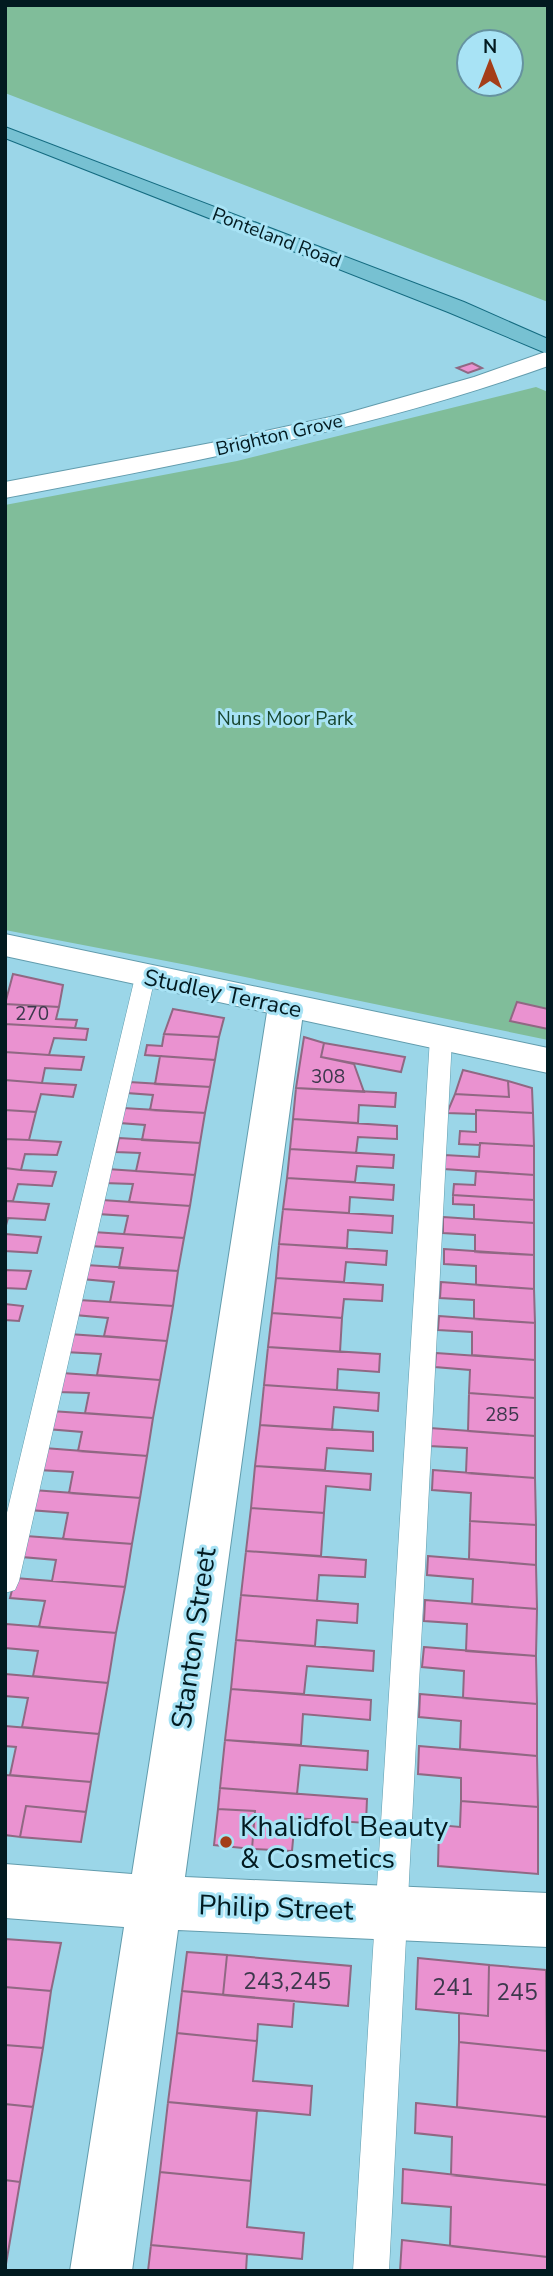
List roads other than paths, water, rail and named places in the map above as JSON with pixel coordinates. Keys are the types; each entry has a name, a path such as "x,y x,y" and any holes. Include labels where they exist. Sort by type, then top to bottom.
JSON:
{"main road":[{"name":"Ponteland Road","path":"5,132 438,299 548,347"}],"street":[{"name":"Brighton Grove","path":"5,490 214,449 352,418 481,382 548,358"},
{"name":"Studley Terrace","path":"5,945 548,1061"},
{"name":"Stanton Street","path":"102,2271 286,1006"},
{"name":"Philip Street","path":"5,1891 155,1902 548,1920"}],"lane":[{"path":"5,1581 145,977"},
{"path":"372,2271 441,1038"}],"place":[{"name":"Khalidfol Beauty & Cosmetics","path":"226,1842"}],"park label":[{"name":"Nuns Moor Park","path":"285,718"}]}
